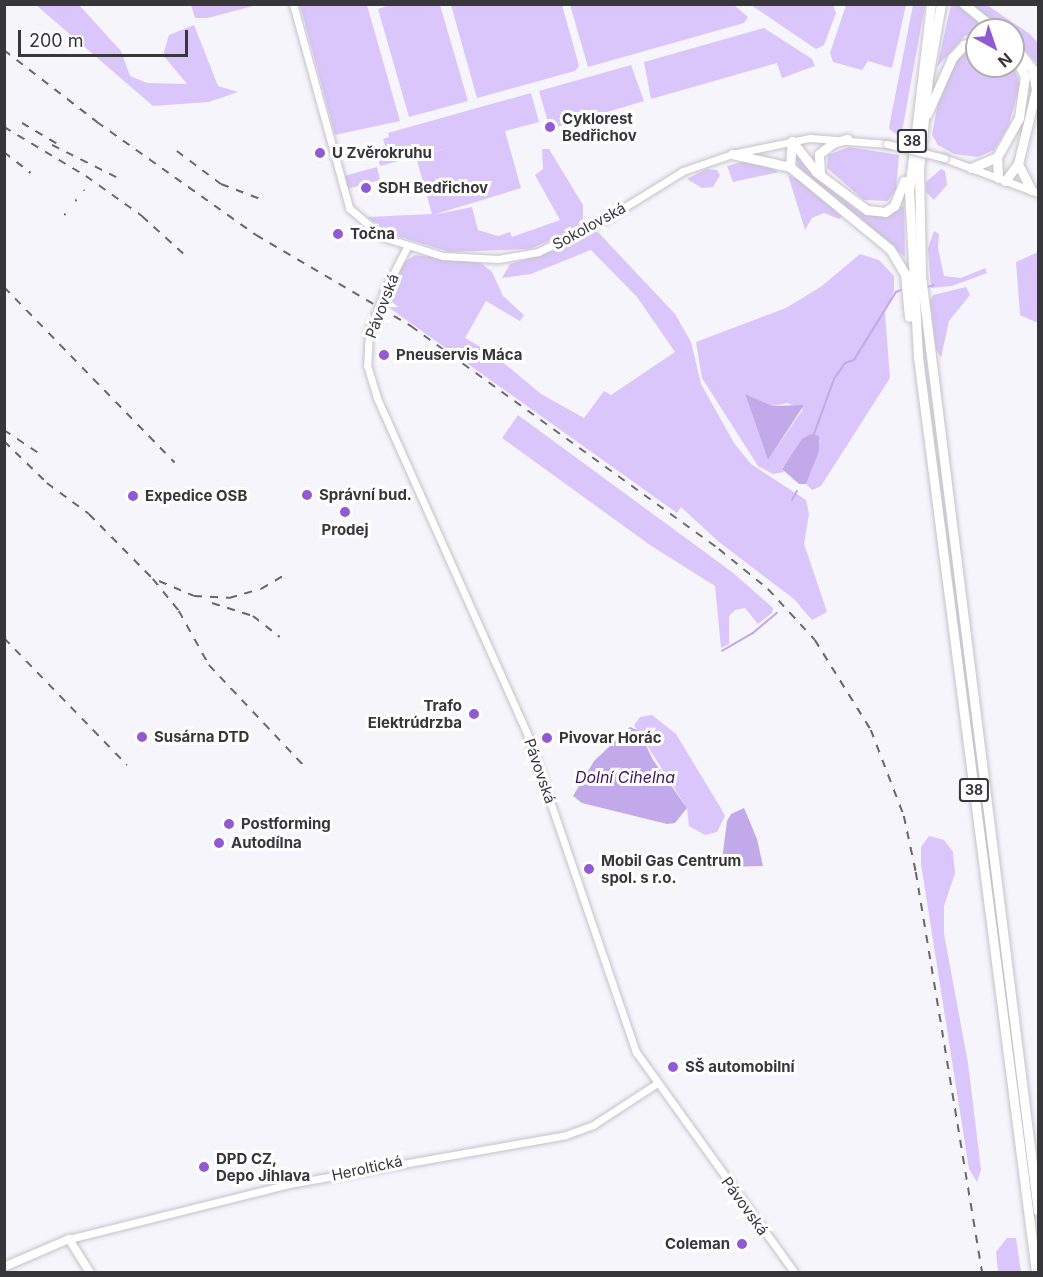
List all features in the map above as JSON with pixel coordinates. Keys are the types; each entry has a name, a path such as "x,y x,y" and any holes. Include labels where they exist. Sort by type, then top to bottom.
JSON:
{"highway":[{"name":"38","path":"931,4 918,89 909,190 915,306 926,418 1036,1272"},
{"name":"38","path":"913,278 922,125 941,4"},
{"path":"964,4 981,18"},
{"path":"922,125 952,58 965,45"},
{"path":"1025,60 1033,70 1036,90 1018,164 1002,179 997,158 1024,103 1025,78"},
{"path":"792,141 820,175 867,210 885,212 894,206 902,192 918,89"},
{"path":"820,175 819,154 833,143 847,139"},
{"path":"790,167 792,141"},
{"path":"732,154 790,167 890,249 913,278 915,306"},
{"path":"971,168 997,158"},
{"path":"1018,164 1035,192"},
{"name":"38","path":"915,306 1038,1211"}],"main road":[{"name":"Heroltická","path":"4,1267 69,1239"},
{"path":"69,1239 90,1272"}],"street":[{"name":"Sokolovská","path":"293,4 346,204 373,231 407,247 443,256 498,259 538,252 608,218 683,171 732,154 792,141 847,139 887,144 944,158 1035,192"},
{"name":"Pávovská","path":"407,247 386,288 369,332 367,365 377,398 527,734 628,1035 656,1084 794,1272"},
{"name":"Heroltická","path":"69,1239 289,1184 566,1135 592,1125 656,1084"}],"shaded area":[{"path":"191,4 257,5 208,18 195,18"},
{"path":"393,4 440,5 468,101 409,117 378,9"},
{"path":"36,5 79,5 121,51 130,76 147,83 187,84 163,55 169,35 194,25 218,86 238,92 209,102 153,106"},
{"path":"300,5 367,5 400,121 335,135"},
{"path":"451,5 562,5 579,66 575,71 477,98"},
{"path":"570,5 734,5 748,17 744,23 588,67"},
{"path":"751,5 833,5 836,13 824,45 816,49"},
{"path":"846,5 906,5 892,68 868,61 862,70 833,62 830,53"},
{"path":"913,5 925,5 901,137 889,129"},
{"path":"951,5 959,5 974,18 965,18 965,36 937,67"},
{"path":"971,5 987,5 1006,18 989,18"},
{"path":"764,28 812,59 815,66 782,78 777,63 651,99 644,62"},
{"path":"1025,31 1038,43 1038,65 1025,50"},
{"path":"964,51 965,78 1018,78 1020,84 1009,125 994,150 978,157 954,154 938,145 932,135 937,108 952,67"},
{"path":"631,65 644,101 550,129 539,91"},
{"path":"531,93 539,122 505,131 521,188 433,215 472,207 478,230 498,236 510,232 512,237 560,220 535,175 543,169 542,149 549,149 583,205 583,218 576,229 530,249 450,252 390,234 367,217 432,214 416,157 454,146 380,166 377,155 387,151 383,139 389,137 388,133"},
{"path":"849,147 899,155 896,189 888,201 864,200 827,168 828,155"},
{"path":"793,150 819,181 860,212 883,216 904,205 905,257 799,168"},
{"path":"742,162 761,164 779,172 733,182 727,166"},
{"path":"377,167 380,180 347,189 344,176"},
{"path":"706,169 717,170 720,175 713,187 702,188 687,179"},
{"path":"941,169 945,171 947,185 934,200 926,192 926,182"},
{"path":"788,175 801,181 842,216 839,219 824,213 812,218 805,230"},
{"path":"596,230 675,314 691,342 701,384 734,443 751,464 806,500 809,514 804,544 827,612 812,620 794,599 719,542 681,507 677,513 384,304 404,262 415,255 481,263 492,272 503,296 524,315 520,321 486,301 465,338 493,354 541,394 584,418 604,391 611,395 675,352 637,297 591,250 531,274 502,278 510,264 557,250"},
{"path":"934,231 939,234 938,248 944,276 961,278 985,268 987,273 952,286 931,288 928,248"},
{"path":"1038,252 1038,323 1020,315 1016,262"},
{"path":"860,254 879,260 894,276 894,291 885,312 890,378 821,486 812,490 806,484 820,440 801,444 782,468 784,472 773,474 758,466 702,378 696,342 786,308 822,286","holes":["745,394 773,406 787,403 803,409 768,460"]},
{"path":"966,287 970,295 949,321 941,358 936,349 930,301 933,295"},
{"path":"518,415 732,572 773,608 772,613 758,624 745,608 735,610 729,616 729,644 721,648 715,586 650,545 502,438"},
{"path":"652,715 676,734 719,805 725,816 717,832 705,835 689,826 687,808 634,725 640,717"},
{"path":"929,836 944,840 953,852 955,873 944,906 944,934 968,1063 981,1170 977,1182 969,1169 921,864 921,847"},
{"path":"1007,1238 1016,1238 1021,1272 998,1272 996,1252"}],"water":[{"path":"745,394 773,406 804,405 768,460"},
{"path":"811,434 819,436 819,451 806,484 799,484 782,469 802,439"},
{"name":"Dolní Cihelna","path":"630,727 639,731 653,760 687,808 675,823 667,824 582,803 573,796 594,761"},
{"path":"744,808 757,839 763,866 730,867 722,860 727,821 731,814"}],"waterway":[{"path":"927,287 934,285"},
{"path":"813,437 834,379 845,363 854,360 896,292 904,289"},
{"path":"792,500 797,491"},
{"path":"722,651 753,633 777,613"}],"railway":[{"path":"4,50 97,122 256,235 411,326 719,549 768,589 815,640 871,730 904,816 916,872 982,1272"},
{"path":"22,123 61,146"},
{"path":"4,127 86,176 142,216 185,255"},
{"path":"52,145 116,177"},
{"path":"177,151 221,184 263,200"},
{"path":"4,152 31,173"},
{"path":"4,287 175,463"},
{"path":"4,430 43,456"},
{"path":"4,441 47,483 89,514 153,579 179,611 209,665 307,769"},
{"path":"159,581 194,596 229,598 261,589 286,574"},
{"path":"212,603 253,616 280,637"},
{"path":"4,638 127,765"}],"place":[{"name":"Cyklorest Bedřichov","path":"550,127"},
{"name":"U Zvěrokruhu","path":"320,153"},
{"name":"SDH Bedřichov","path":"366,188"},
{"name":"Točna","path":"338,234"},
{"name":"Pneuservis Máca","path":"384,355"},
{"name":"Správní bud.","path":"307,495"},
{"name":"Expedice OSB","path":"133,496"},
{"name":"Prodej","path":"345,512"},
{"name":"Trafo Elektrúdrzba","path":"474,714"},
{"name":"Susárna DTD","path":"142,737"},
{"name":"Pivovar Horác","path":"547,738"},
{"name":"Postforming","path":"229,824"},
{"name":"Autodílna","path":"219,843"},
{"name":"Mobil Gas Centrum spol. s r.o.","path":"589,869"},
{"name":"SŠ automobilní","path":"673,1067"},
{"name":"DPD CZ, Depo Jihlava","path":"204,1167"},
{"name":"Coleman","path":"742,1244"}]}
